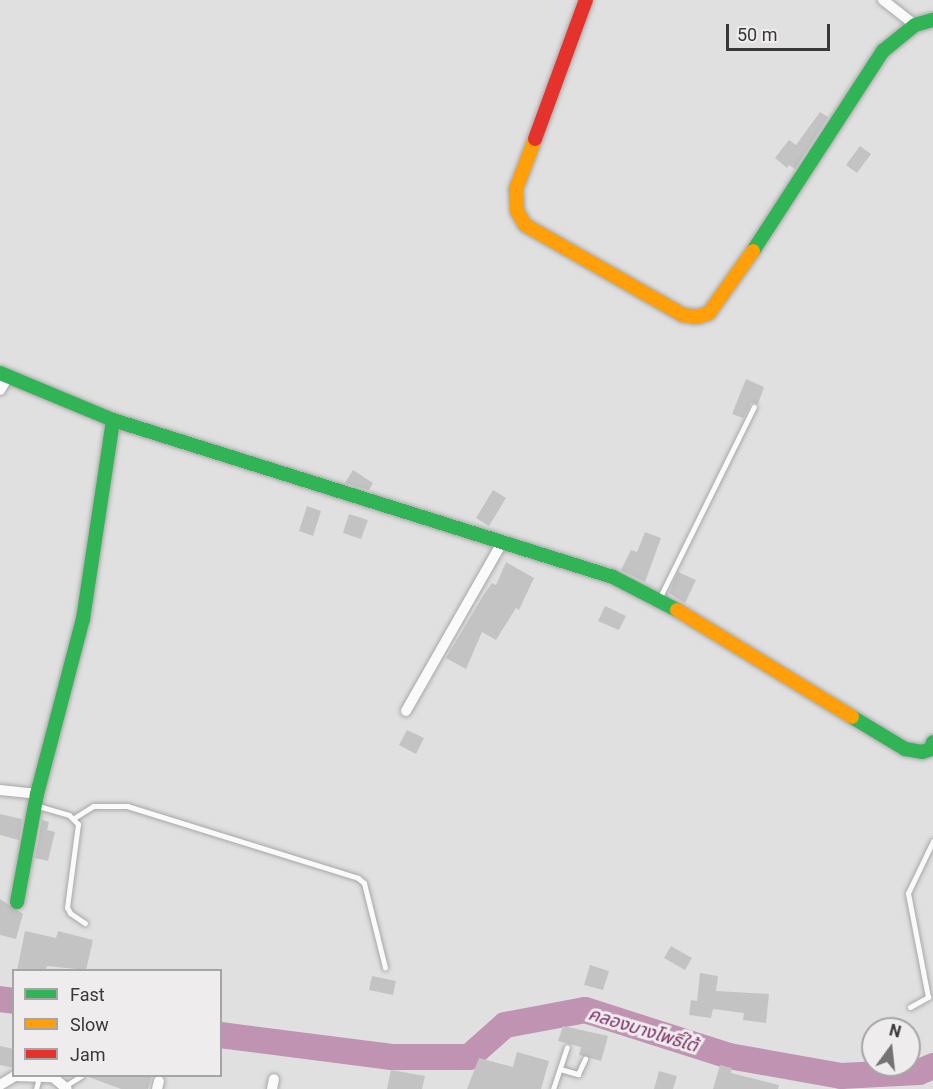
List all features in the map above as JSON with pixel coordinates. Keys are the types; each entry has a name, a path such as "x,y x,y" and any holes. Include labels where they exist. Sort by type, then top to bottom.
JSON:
{"street":[{"path":"586,0 516,189 517,211 525,225 683,315 697,317 709,313 719,303 883,51 915,25 933,20"},
{"path":"883,0 915,25"},
{"path":"0,390 4,375 113,420 613,577 659,599 905,749 932,747"},
{"path":"17,902 37,800 83,619 113,420"},
{"path":"406,711 502,543"},
{"path":"0,790 37,800"},
{"path":"0,1085 13,1077"},
{"path":"39,1077 53,1077 66,1087"}],"lane":[{"path":"659,599 754,407"},
{"path":"37,800 74,818"},
{"path":"74,818 93,806 127,806 358,878 364,883 385,967"},
{"path":"74,818 78,835 67,907 70,914 85,923"},
{"path":"910,1007 928,997 908,893 933,841"},
{"path":"553,1089 567,1047"},
{"path":"560,1070 578,1074 585,1059"},
{"path":"36,1089 39,1077"},
{"path":"66,1087 80,1077"}],"building":[{"path":"820,112 828,117 795,169 789,165 787,168 775,158 789,140 796,145"},
{"path":"860,146 871,154 857,173 846,165"},
{"path":"746,379 764,387 758,404 751,403 743,418 732,414"},
{"path":"353,470 373,483 369,490 345,483"},
{"path":"493,490 506,498 489,526 476,518"},
{"path":"307,506 321,511 313,536 299,531"},
{"path":"349,514 368,520 361,539 343,533"},
{"path":"645,532 661,538 645,582 621,570 631,550 637,552"},
{"path":"506,562 534,578 519,610 516,608 496,640 482,632 466,669 446,658 483,596 492,583 496,585"},
{"path":"678,572 696,580 685,603 669,593"},
{"path":"605,606 626,616 619,630 598,621"},
{"path":"407,730 424,738 416,754 399,745"},
{"path":"0,814 22,819 19,840 0,835"},
{"path":"42,820 49,822 47,830 55,832 48,861 35,858"},
{"path":"0,899 23,914 16,939 0,935"},
{"path":"25,931 56,938 58,931 93,940 86,969 47,966 46,969 17,969"},
{"path":"671,946 692,958 685,970 664,958"},
{"path":"590,965 609,971 603,990 584,985"},
{"path":"700,973 718,976 716,991 769,994 766,1023 743,1020 744,1013 713,1009 711,1018 689,1015 691,1000 697,1001"},
{"path":"372,976 396,981 393,995 369,990"},
{"path":"563,1026 608,1036 601,1061 579,1055 581,1047 558,1041"},
{"path":"0,1046 12,1049 12,1068 0,1065"},
{"path":"517,1052 549,1061 541,1089 467,1089 479,1058 513,1067"},
{"path":"720,1065 732,1068 731,1073 779,1085 778,1089 713,1089"},
{"path":"391,1070 425,1076 422,1089 387,1089"},
{"path":"659,1071 677,1076 673,1089 654,1089"},
{"path":"89,1077 152,1077 148,1089 121,1089"}],"waterway":[{"name":"คลองบางโพธิ์ใต้","path":"0,999 12,1001"},
{"name":"คลองบางโพธิ์ใต้","path":"222,1035 392,1057 469,1057 505,1025 585,1010 729,1056 841,1076 919,1072 933,1066"}],"traffic: fast":[{"path":"753,251 883,51 915,25 933,20"},
{"path":"0,373 113,420 613,577 677,610"},
{"path":"17,902 37,794 83,619 113,420"},
{"path":"852,717 905,749 922,752 931,749 933,742"}],"traffic: slow":[{"path":"535,139 516,189 517,211 525,225 683,315 697,317 709,313 753,251"},
{"path":"677,610 852,717"}],"traffic: jam":[{"path":"535,139 586,0"}]}
